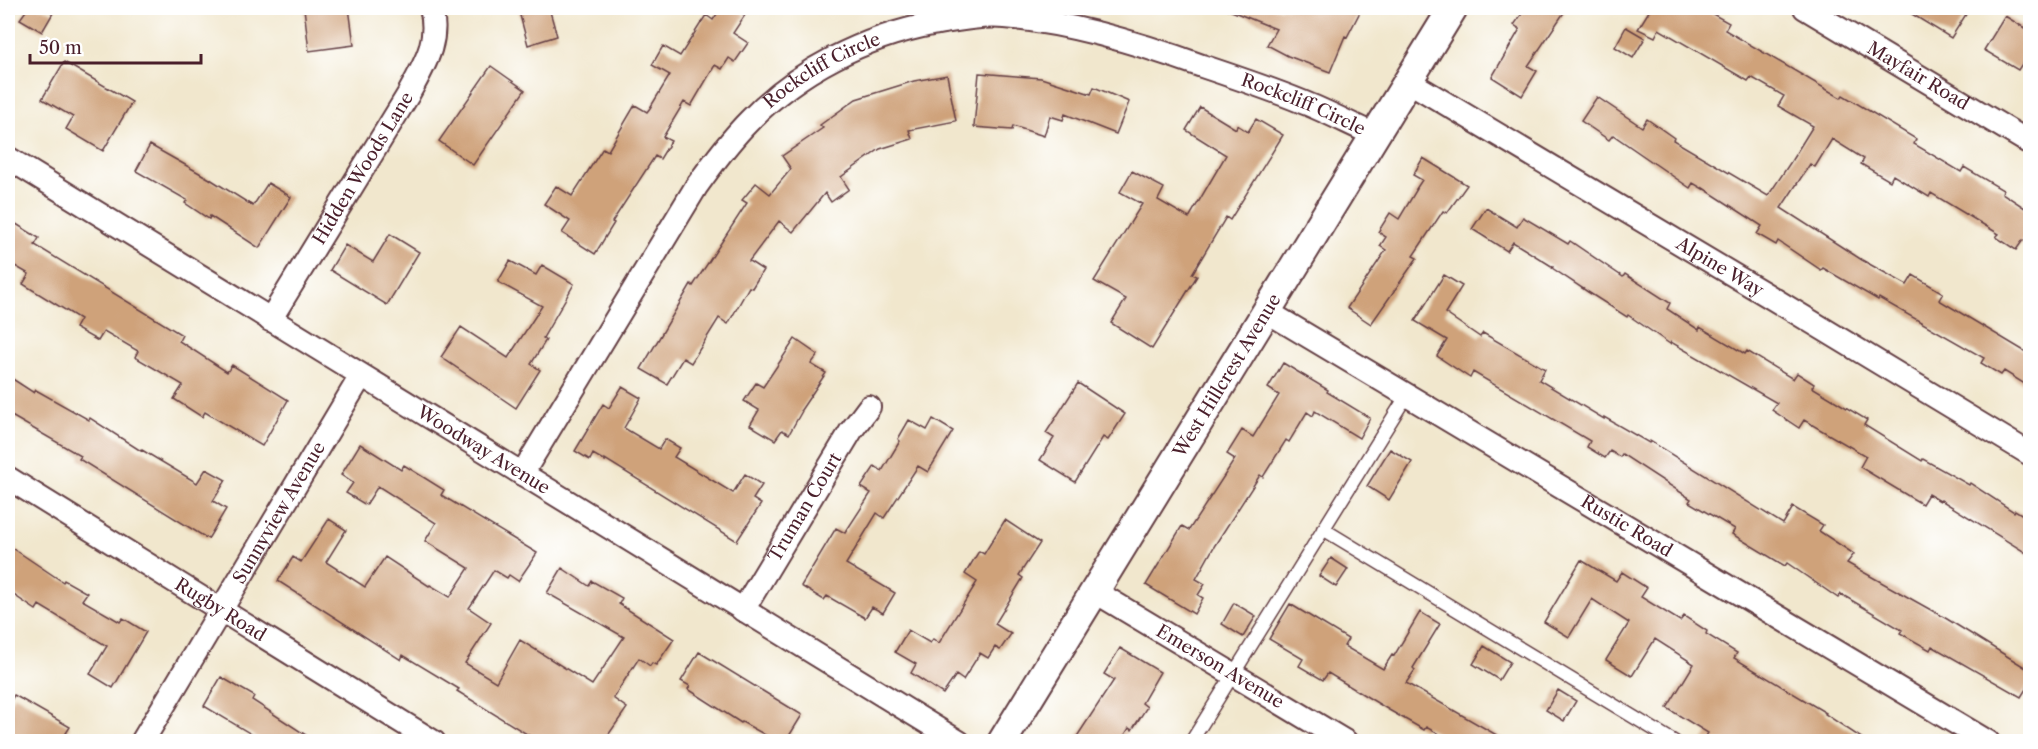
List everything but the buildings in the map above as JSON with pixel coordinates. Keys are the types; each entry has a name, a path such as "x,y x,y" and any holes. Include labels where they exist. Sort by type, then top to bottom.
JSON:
{"street":[{"name":"Hidden Woods Lane","path":"270,320 424,67 432,46 435,22 432,8"},
{"name":"West Hillcrest Avenue","path":"1002,741 1453,8"},
{"name":"Mayfair Road","path":"1805,8 2031,143"},
{"name":"Rockcliff Circle","path":"522,474 696,187 727,145 752,118 797,80 848,52 887,35 911,28 978,17 1004,17 1064,26 1172,55 1302,102 1374,135"},
{"name":"Alpine Way","path":"1408,81 2031,454"},
{"name":"Woodway Avenue","path":"8,158 959,741"},
{"name":"Rustic Road","path":"1266,311 1988,741"},
{"name":"Sunnyview Avenue","path":"142,741 361,376"},
{"name":"Truman Court","path":"743,610 851,431 869,407"},
{"name":"Rugby Road","path":"8,478 434,741"},
{"name":"Emerson Avenue","path":"1095,591 1346,741"}],"lane":[{"path":"1191,741 1407,395"},
{"path":"1323,529 1675,741"}]}
